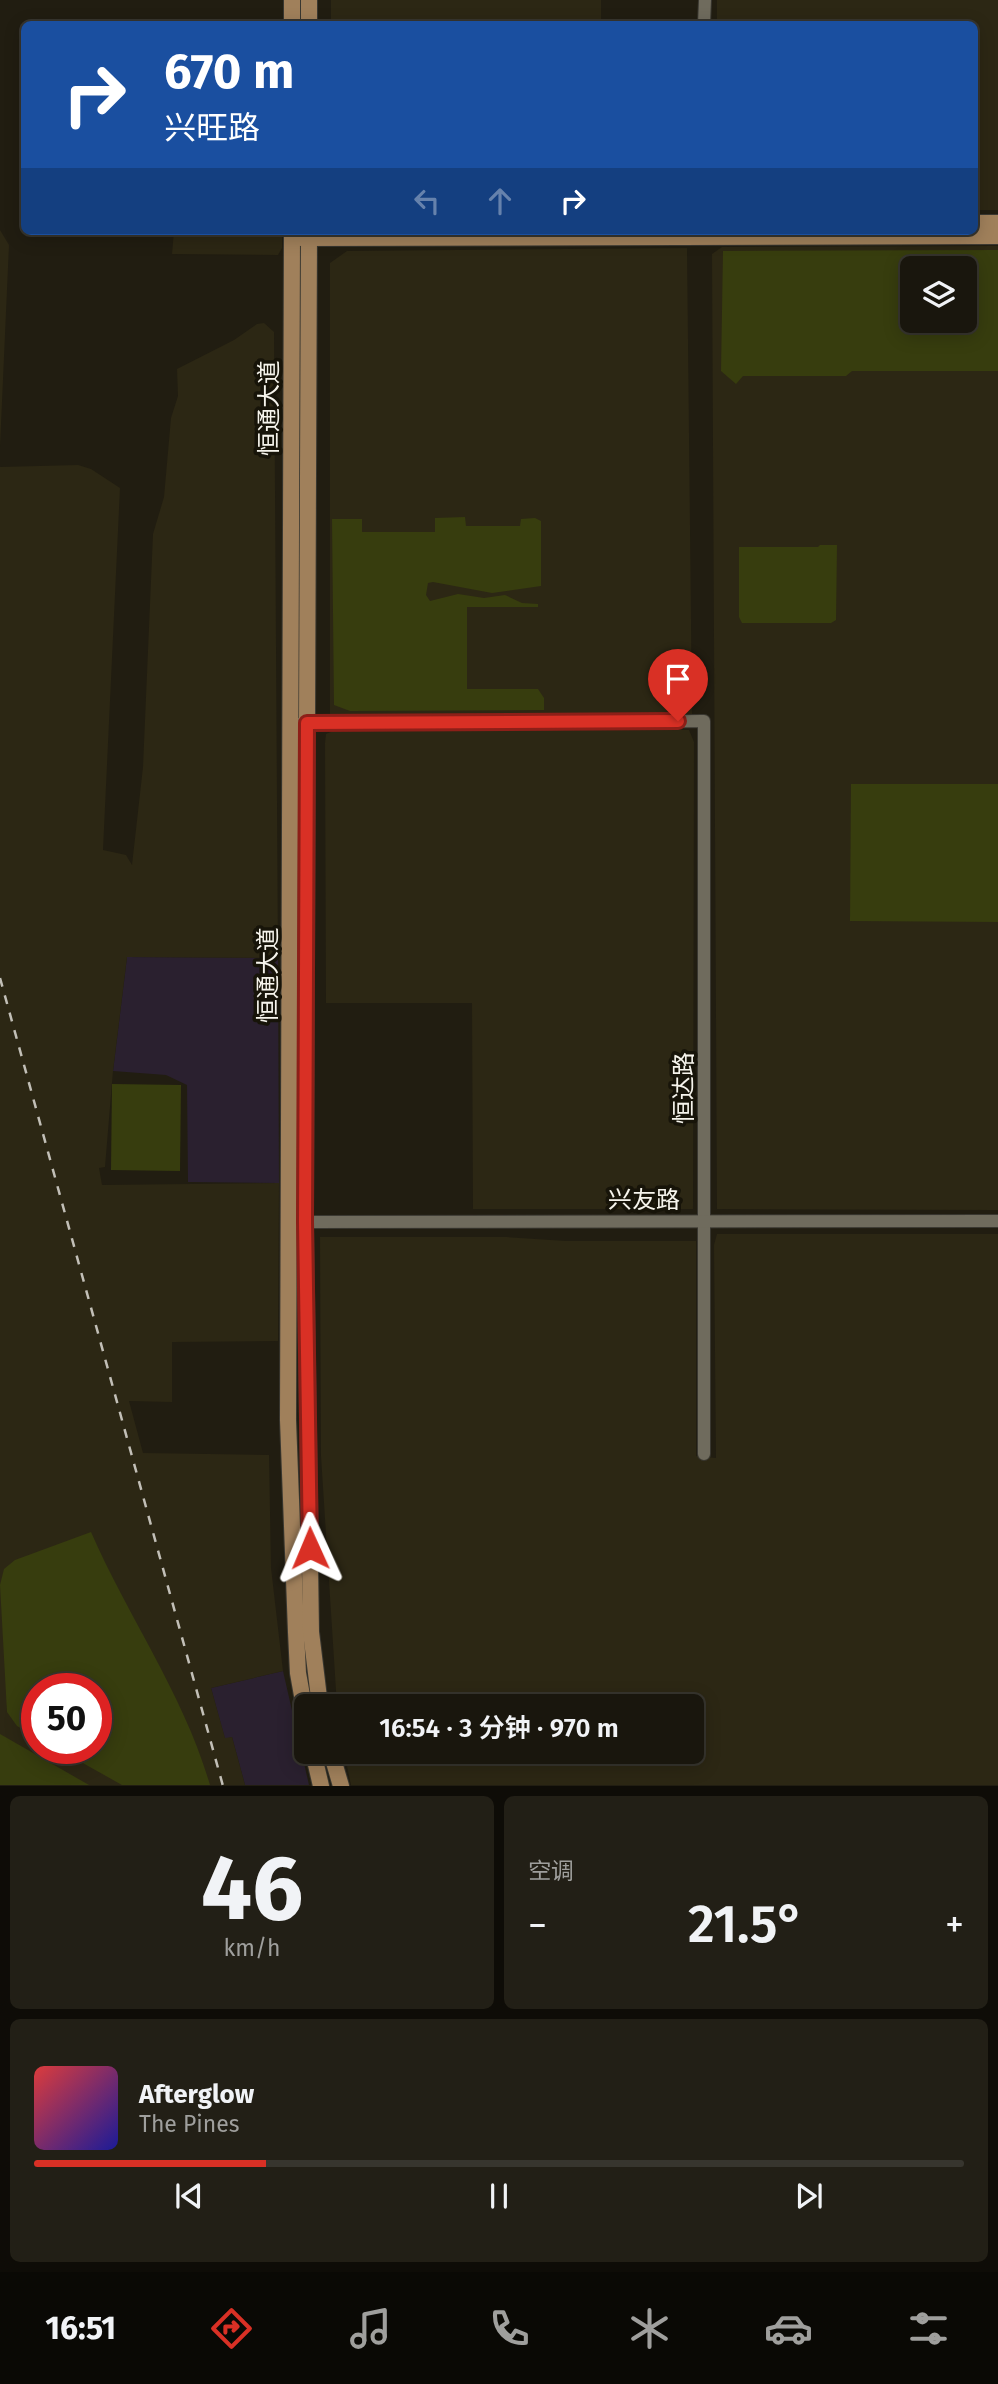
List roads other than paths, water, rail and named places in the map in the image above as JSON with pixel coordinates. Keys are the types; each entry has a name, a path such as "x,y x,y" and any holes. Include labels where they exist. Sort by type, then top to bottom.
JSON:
{"main road":[{"path":"292,0 292,21"},
{"path":"309,0 309,21"},
{"path":"978,223 998,223"},
{"name":"恒通大道","path":"292,235 299,724 298,1222 311,1632 319,1694"},
{"name":"恒通大道","path":"299,724 309,235"},
{"path":"850,235 998,236"},
{"name":"恒通大道","path":"298,1222 288,1420 298,1673 302,1694"},
{"path":"316,1764 321,1786"},
{"path":"335,1764 341,1786"}],"street":[{"path":"704,21 705,0"},
{"name":"恒达路","path":"299,724 704,721 704,1454"},
{"name":"兴友路","path":"298,1222 998,1221"}],"railway":[{"path":"0,978 223,1786"}]}
